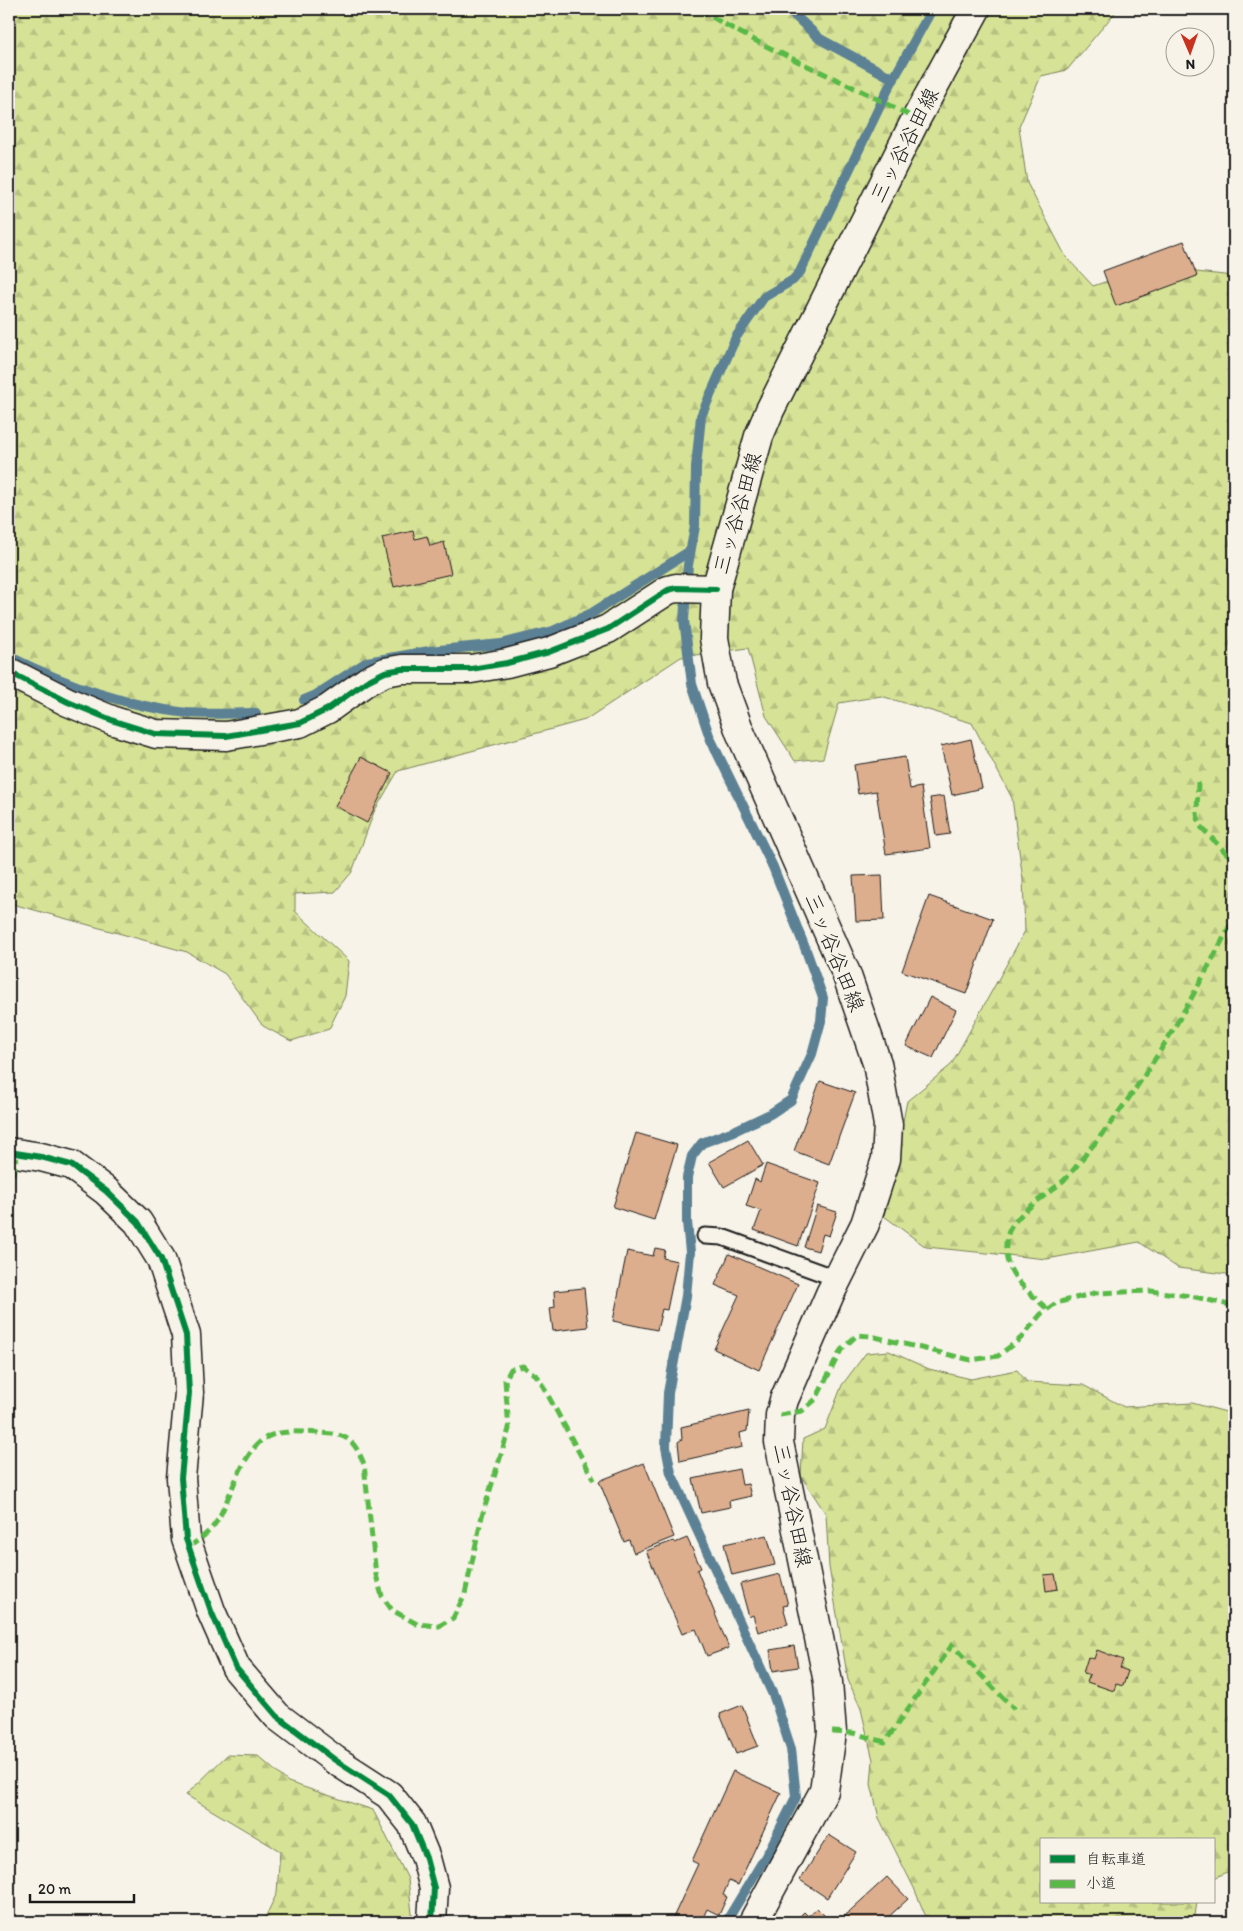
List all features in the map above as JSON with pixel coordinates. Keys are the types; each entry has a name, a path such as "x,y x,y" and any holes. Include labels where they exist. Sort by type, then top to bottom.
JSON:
{"main road":[{"name":"三ッ谷谷田線","path":"754,1922 824,1791 832,1732 828,1682 779,1442 780,1415 784,1400 838,1279 865,1224 886,1159 888,1125 877,1063 846,973 740,732 722,683 714,638 697,588 770,410 916,119 976,9"},
{"path":"9,672 68,702 114,721 156,734 226,736 300,723 328,709 367,681 385,672 402,669 471,669 507,663 549,652 608,629 660,594 697,588"},
{"path":"9,1152 41,1157 70,1166 106,1191 138,1222 161,1259 186,1335 189,1393 181,1478 186,1539 211,1611 236,1668 277,1716 335,1760 389,1795 412,1824 426,1858 434,1888 432,1922"}],"lane":[{"path":"705,1236 722,1237 838,1279"}],"green space":[{"path":"9,9 1118,9 1067,70 1041,76 1019,127 1027,183 1066,257 1093,286 1149,267 1234,276 1234,1275 1178,1268 1139,1242 1047,1259 926,1247 884,1216 907,1101 951,1065 1025,931 1023,880 1012,798 972,723 881,696 839,703 823,758 795,761 766,716 748,648 681,657 585,720 398,771 374,812 352,872 335,892 295,894 295,911 349,961 345,996 329,1029 291,1041 263,1026 225,974 187,952 9,903"},
{"path":"889,1351 929,1369 971,1379 1017,1370 1027,1382 1083,1385 1124,1407 1192,1403 1234,1414 1234,1869 1216,1877 1216,1838 1040,1838 1040,1904 1197,1904 1194,1922 928,1922 914,1888 879,1818 871,1784 873,1760 861,1709 848,1680 829,1567 826,1514 801,1476 803,1439 825,1429 842,1385 866,1353"},
{"path":"227,1755 258,1756 288,1782 373,1810 408,1879 413,1922 263,1922 277,1893 280,1851 186,1795"}],"building":[{"path":"1184,241 1197,276 1116,306 1103,271"},
{"path":"413,531 415,539 427,536 430,546 444,542 451,574 394,587 382,538"},
{"path":"971,739 982,788 952,795 941,746"},
{"path":"361,757 392,773 367,823 335,806"},
{"path":"905,757 910,789 921,787 930,848 886,854 876,791 858,794 854,765"},
{"path":"944,796 950,834 936,836 930,798"},
{"path":"882,875 884,920 856,921 853,876"},
{"path":"929,896 993,919 966,994 902,971"},
{"path":"930,997 956,1010 933,1058 906,1046"},
{"path":"820,1081 855,1093 829,1164 794,1151"},
{"path":"636,1133 677,1145 654,1220 613,1207"},
{"path":"748,1140 763,1165 724,1187 709,1162"},
{"path":"766,1164 820,1183 798,1246 754,1230 761,1211 746,1206 755,1179 760,1182"},
{"path":"817,1206 837,1212 829,1236 823,1234 818,1251 804,1247"},
{"path":"655,1248 665,1250 663,1258 677,1261 667,1310 662,1309 657,1330 613,1321 627,1251 653,1256"},
{"path":"729,1254 798,1284 759,1370 714,1349 739,1295 715,1285"},
{"path":"584,1288 588,1327 553,1331 550,1308 555,1307 554,1291"},
{"path":"749,1411 747,1431 740,1433 742,1447 680,1461 678,1442 682,1439 681,1427"},
{"path":"644,1463 674,1537 634,1553 629,1540 624,1542 599,1481"},
{"path":"739,1469 742,1485 748,1484 751,1496 729,1501 730,1507 701,1513 693,1479"},
{"path":"767,1535 775,1565 732,1575 724,1544"},
{"path":"687,1538 701,1568 697,1570 729,1648 707,1656 696,1629 682,1634 646,1551"},
{"path":"780,1574 788,1605 783,1606 788,1624 758,1632 753,1615 749,1617 740,1584"},
{"path":"1055,1574 1058,1589 1046,1591 1044,1575"},
{"path":"794,1646 798,1667 773,1671 770,1650"},
{"path":"1097,1650 1123,1660 1120,1668 1128,1671 1123,1686 1116,1684 1114,1691 1087,1682 1090,1675 1083,1673 1088,1657 1094,1659"},
{"path":"742,1705 758,1746 736,1754 720,1714"},
{"path":"733,1771 781,1793 738,1885 729,1881 723,1895 727,1897 719,1915 707,1909 701,1922 671,1922 698,1864 692,1861"},
{"path":"829,1835 856,1852 827,1898 800,1880"},
{"path":"887,1877 908,1899 883,1922 842,1922 840,1920"},
{"path":"817,1908 831,1922 794,1922 804,1912 808,1916"}],"waterway":[{"path":"788,9 820,39 894,79"},
{"path":"726,1922 769,1851 796,1797 791,1749 774,1697 671,1473 666,1447 668,1393 686,1296 690,1252 687,1222 687,1177 692,1156 702,1143 734,1131 770,1114 791,1100 812,1054 821,1021 823,998 773,867 710,738 692,684 684,620 688,565 695,526 696,467 701,416 736,337 764,297 793,280 800,272 889,87 932,9"},
{"path":"304,700 316,695 367,662 429,651 501,644 553,631 592,613 690,551"},
{"path":"10,657 53,677 119,700 187,713 256,713"}],"marked path":[{"path":"699,9 752,39 916,119"},
{"path":"1198,782 1197,814 1200,826 1234,861"},
{"path":"1047,1309 1023,1286 1011,1270 1007,1260 1006,1249 1010,1229 1030,1206 1069,1175 1128,1100 1184,1010 1234,917"},
{"path":"9,1190 18,1153"},
{"path":"780,1415 802,1411 816,1399 841,1350 857,1335 871,1336 971,1360 998,1356 1021,1338 1041,1314 1056,1303 1095,1293 1151,1291 1191,1296 1234,1306"},
{"path":"189,1547 208,1532 217,1521 239,1472 262,1440 277,1433 289,1432 342,1436 356,1448 364,1464 376,1575 382,1596 392,1610 417,1624 439,1626 453,1618 465,1594 482,1516 509,1429 505,1380 511,1369 523,1366 538,1377 594,1480"},
{"path":"832,1732 853,1733 885,1742 952,1645 1014,1709"}],"cycle path":[{"path":"9,672 68,702 114,721 156,734 226,736 300,723 328,709 367,681 385,672 402,669 471,669 507,663 549,652 608,629 668,590 676,588 716,589"},
{"path":"9,1152 41,1157 71,1165 106,1191 138,1222 161,1259 186,1335 189,1393 181,1478 186,1539 211,1611 236,1668 277,1716 335,1760 389,1795 412,1824 426,1858 434,1888 432,1922"}]}
